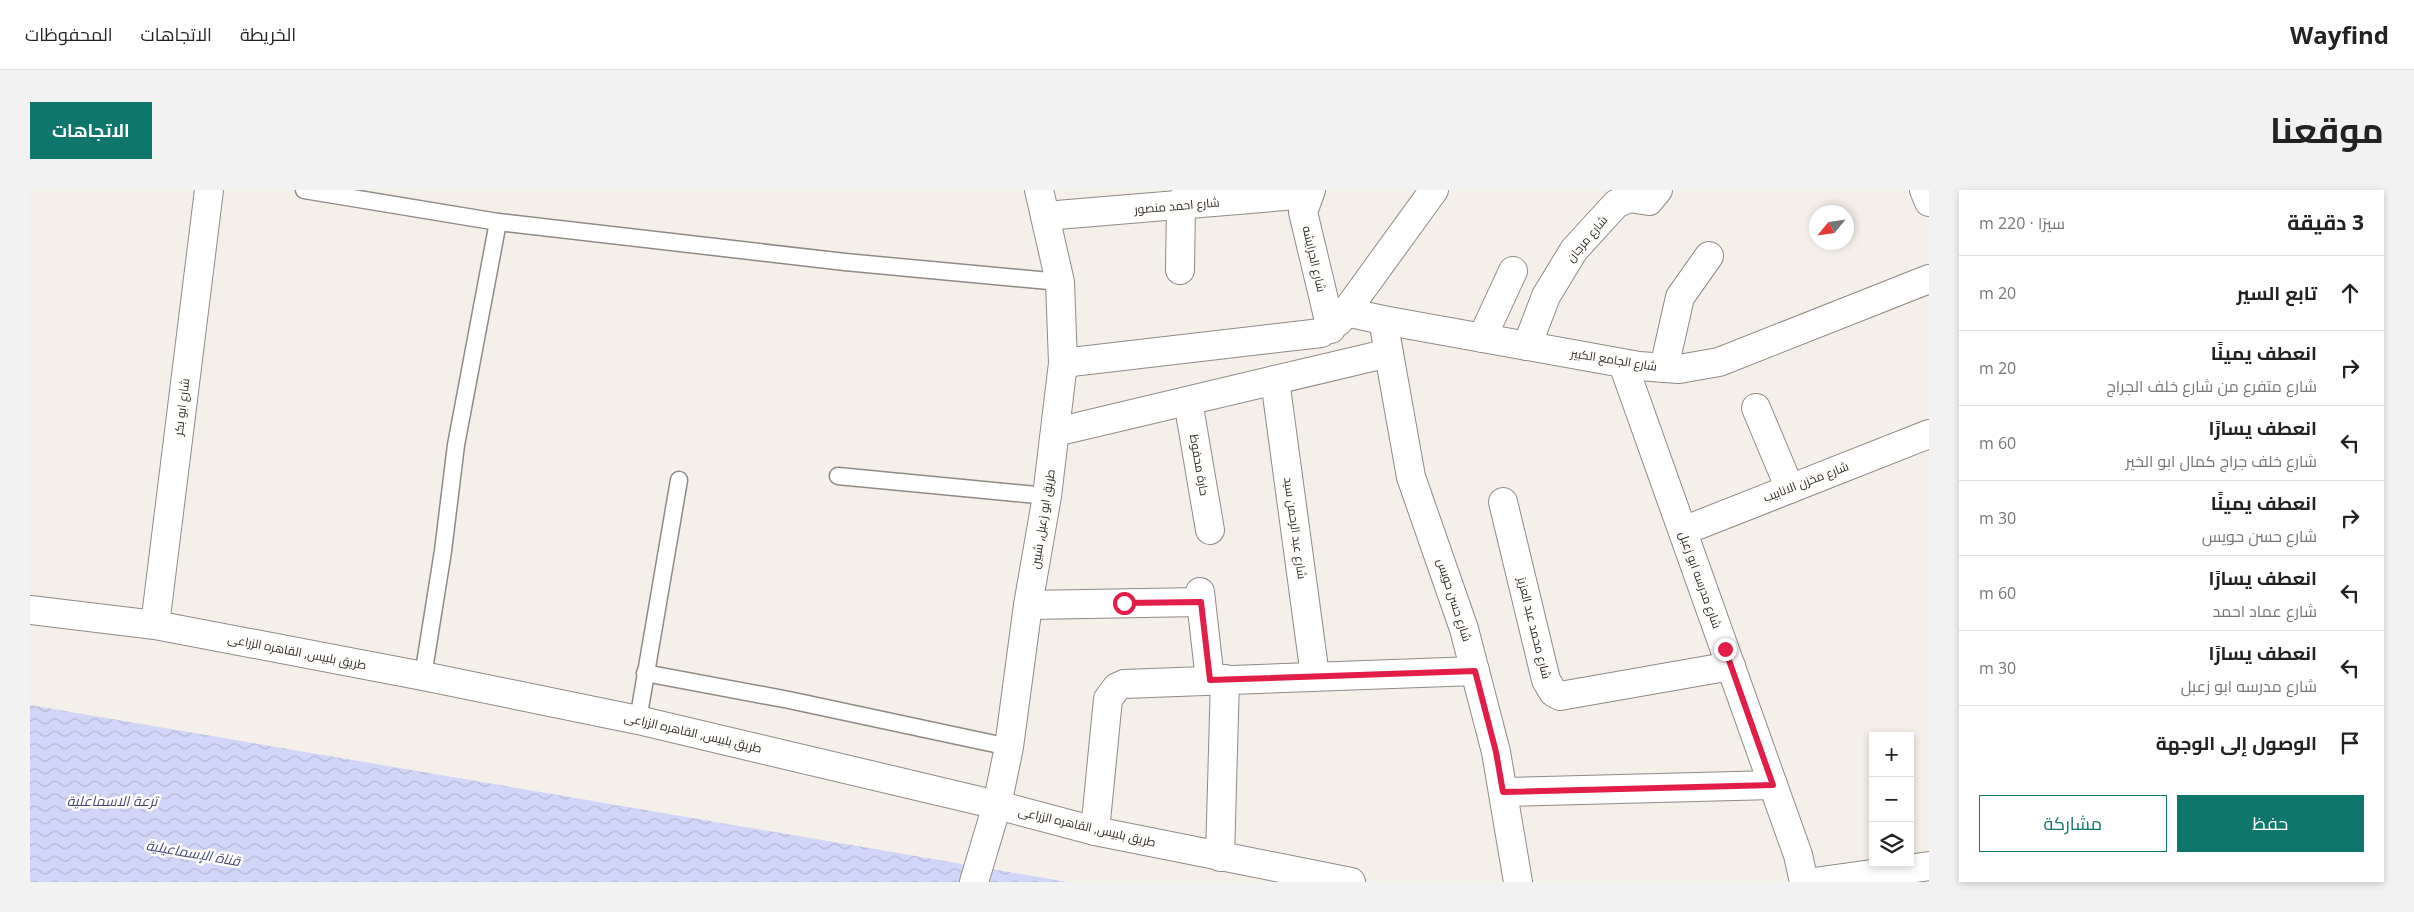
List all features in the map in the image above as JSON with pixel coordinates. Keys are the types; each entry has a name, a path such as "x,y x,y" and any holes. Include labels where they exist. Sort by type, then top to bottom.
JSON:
{"street":[{"name":"شارع ابو بكر","path":"156,625 210,190"},
{"name":"طريق ابو زعبل, شبين","path":"974,882 997,805 1009,746 1028,605 1047,496 1063,363 1060,282 1038,190"},
{"path":"1063,363 1321,333 1338,320 1434,190"},
{"name":"شارع مرجان","path":"1527,346 1546,296 1574,250 1616,204 1629,198 1649,201 1658,190"},
{"path":"1924,190 1929,202"},
{"name":"شارع احمد منصور","path":"1045,216 1184,198 1310,192"},
{"name":"شارع الجرايشه","path":"1310,192 1303,212 1338,320"},
{"path":"1180,270 1184,198"},
{"path":"1664,368 1680,297 1709,256"},
{"path":"1482,338 1513,271"},
{"name":"شارع الجامع الكبير","path":"1338,320 1383,320 1623,364 1679,369 1719,362 1929,279"},
{"name":"شارع حسن حويس","path":"1383,320 1412,478 1464,629 1496,752 1518,882"},
{"path":"1056,432 1389,353"},
{"name":"شارع مدرسه ابو زعبل","path":"1623,364 1798,855 1804,882"},
{"name":"شارع عبد الرحمن سيد","path":"1275,380 1315,676"},
{"name":"حارة محفوظ","path":"1188,401 1210,530"},
{"path":"1756,408 1790,489"},
{"name":"شارع مخزن الانابيب","path":"1683,531 1929,434"},
{"name":"شارع محمد عبد العزيز","path":"1503,502 1546,680 1553,692 1560,696 1731,666"},
{"path":"1028,605 1201,597 1217,680 1220,857"},
{"name":"طريق بلبيس, القاهره الزراعى","path":"30,610 156,625 423,676 638,720 997,805 1096,831 1351,882"},
{"path":"1096,831 1107,706 1112,692 1124,684 1475,671"},
{"path":"1503,792 1773,785"},
{"path":"1814,882 1929,866"}],"lane":[{"path":"304,190 498,222 845,262 1060,282"},
{"path":"423,676 443,551 456,444 498,222"},
{"path":"838,476 1047,496"},
{"path":"638,720 679,480"},
{"path":"645,673 789,700 1009,746"}],"water":[{"name":"ترعة الاسماعلية","path":"30,705 1068,882 30,882"}],"route":[{"path":"1124,603 1201,602 1210,680 1475,671 1496,752 1503,792 1773,785 1725,649"}],"water label":[{"name":"قناة الإسماعيلية","path":"193,853"}]}
